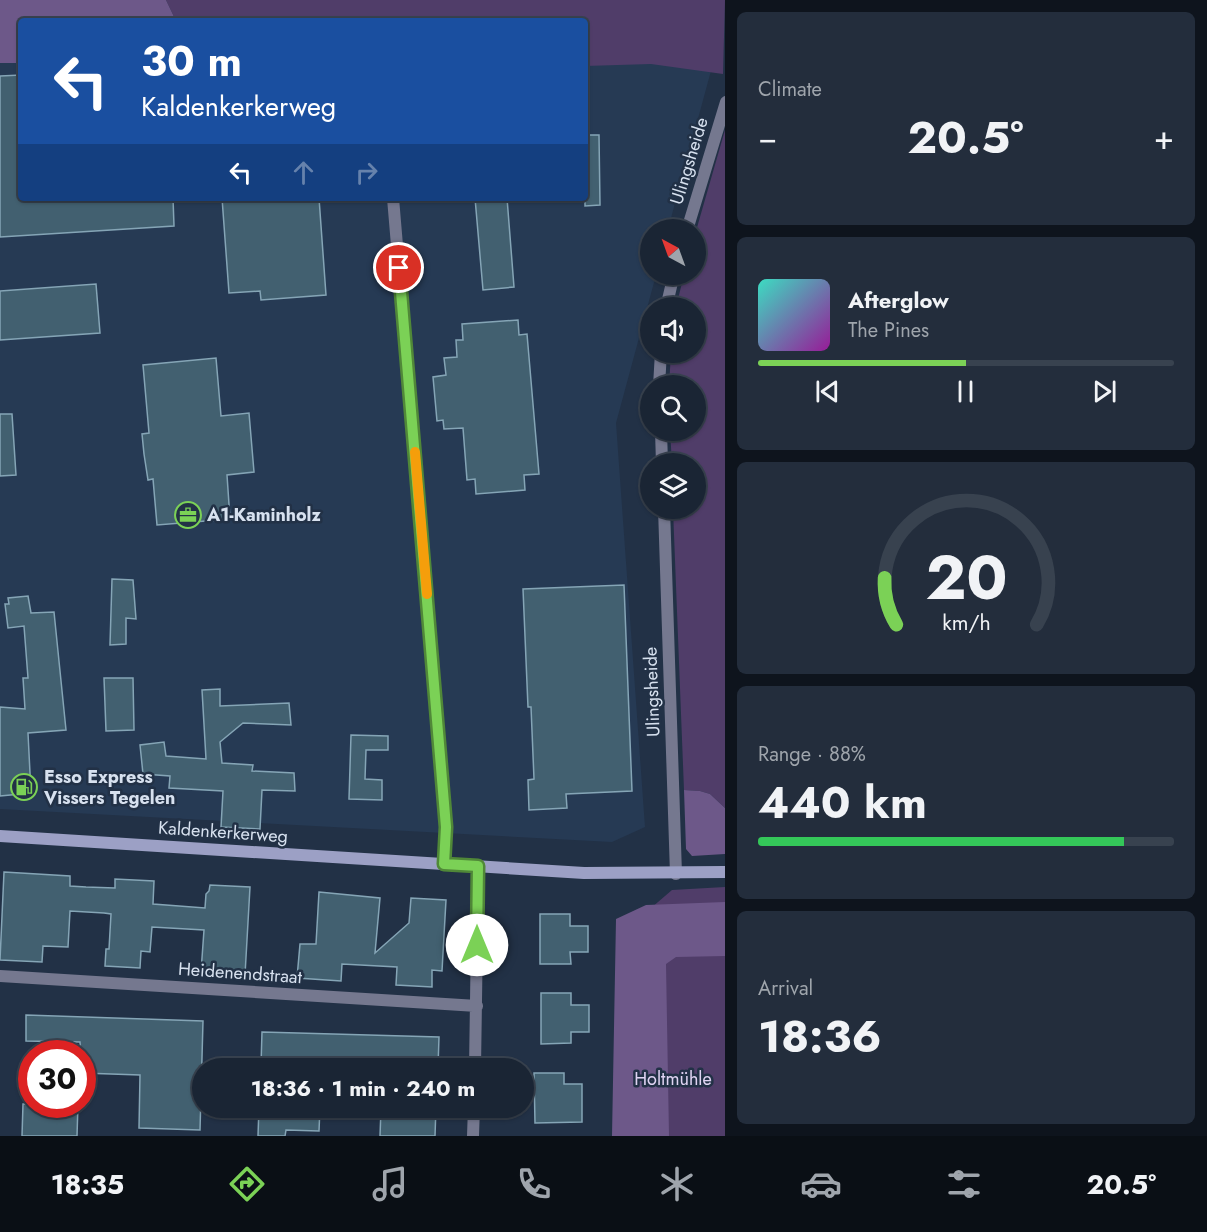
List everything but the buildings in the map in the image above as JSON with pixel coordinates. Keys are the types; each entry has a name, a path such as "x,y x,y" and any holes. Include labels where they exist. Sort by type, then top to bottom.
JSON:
{"main road":[{"name":"Kaldenkerkerweg","path":"0,836 584,873 725,872"}],"street":[{"name":"Ulingsheide","path":"690,219 725,105"},
{"path":"393,201 446,827 444,864"},
{"name":"Ulingsheide","path":"663,519 676,874"},
{"path":"475,1058 478,866"},
{"name":"Heidenendstraat","path":"0,976 477,1006"},
{"path":"473,1136 474,1118"}],"shaded area":[{"path":"0,0 166,0 175,18 18,18 18,63 0,63"},
{"path":"715,56 671,219 640,219 640,285 653,285 650,297 640,297 640,334 616,423 645,827 612,842 0,809 0,57 18,59 18,201 588,201 588,60"},
{"path":"684,790 710,794 725,808 725,854 692,856 686,849"},
{"path":"725,902 725,956 676,957 666,964 669,1136 612,1136 616,919 646,905"}],"green space":[{"path":"166,0 725,0 723,74 651,64 588,66 588,18 175,18"},
{"path":"725,130 725,808 710,794 684,790 673,519 706,519 706,453 671,453 671,441 706,441 706,375 670,375 670,363 706,363 706,297 678,297 682,285 706,285 706,219 699,219"},
{"name":"Holtmühle","path":"725,887 725,1136 619,1136 644,914 672,890"}],"slow traffic":[{"path":"415,452 427,594"}],"place":[{"name":"A1-Kaminholz","path":"188,515"},
{"name":"Esso Express Vissers Tegelen","path":"24,787"}],"route":[{"path":"399,268 446,827 444,864 478,866 477,945"}]}
